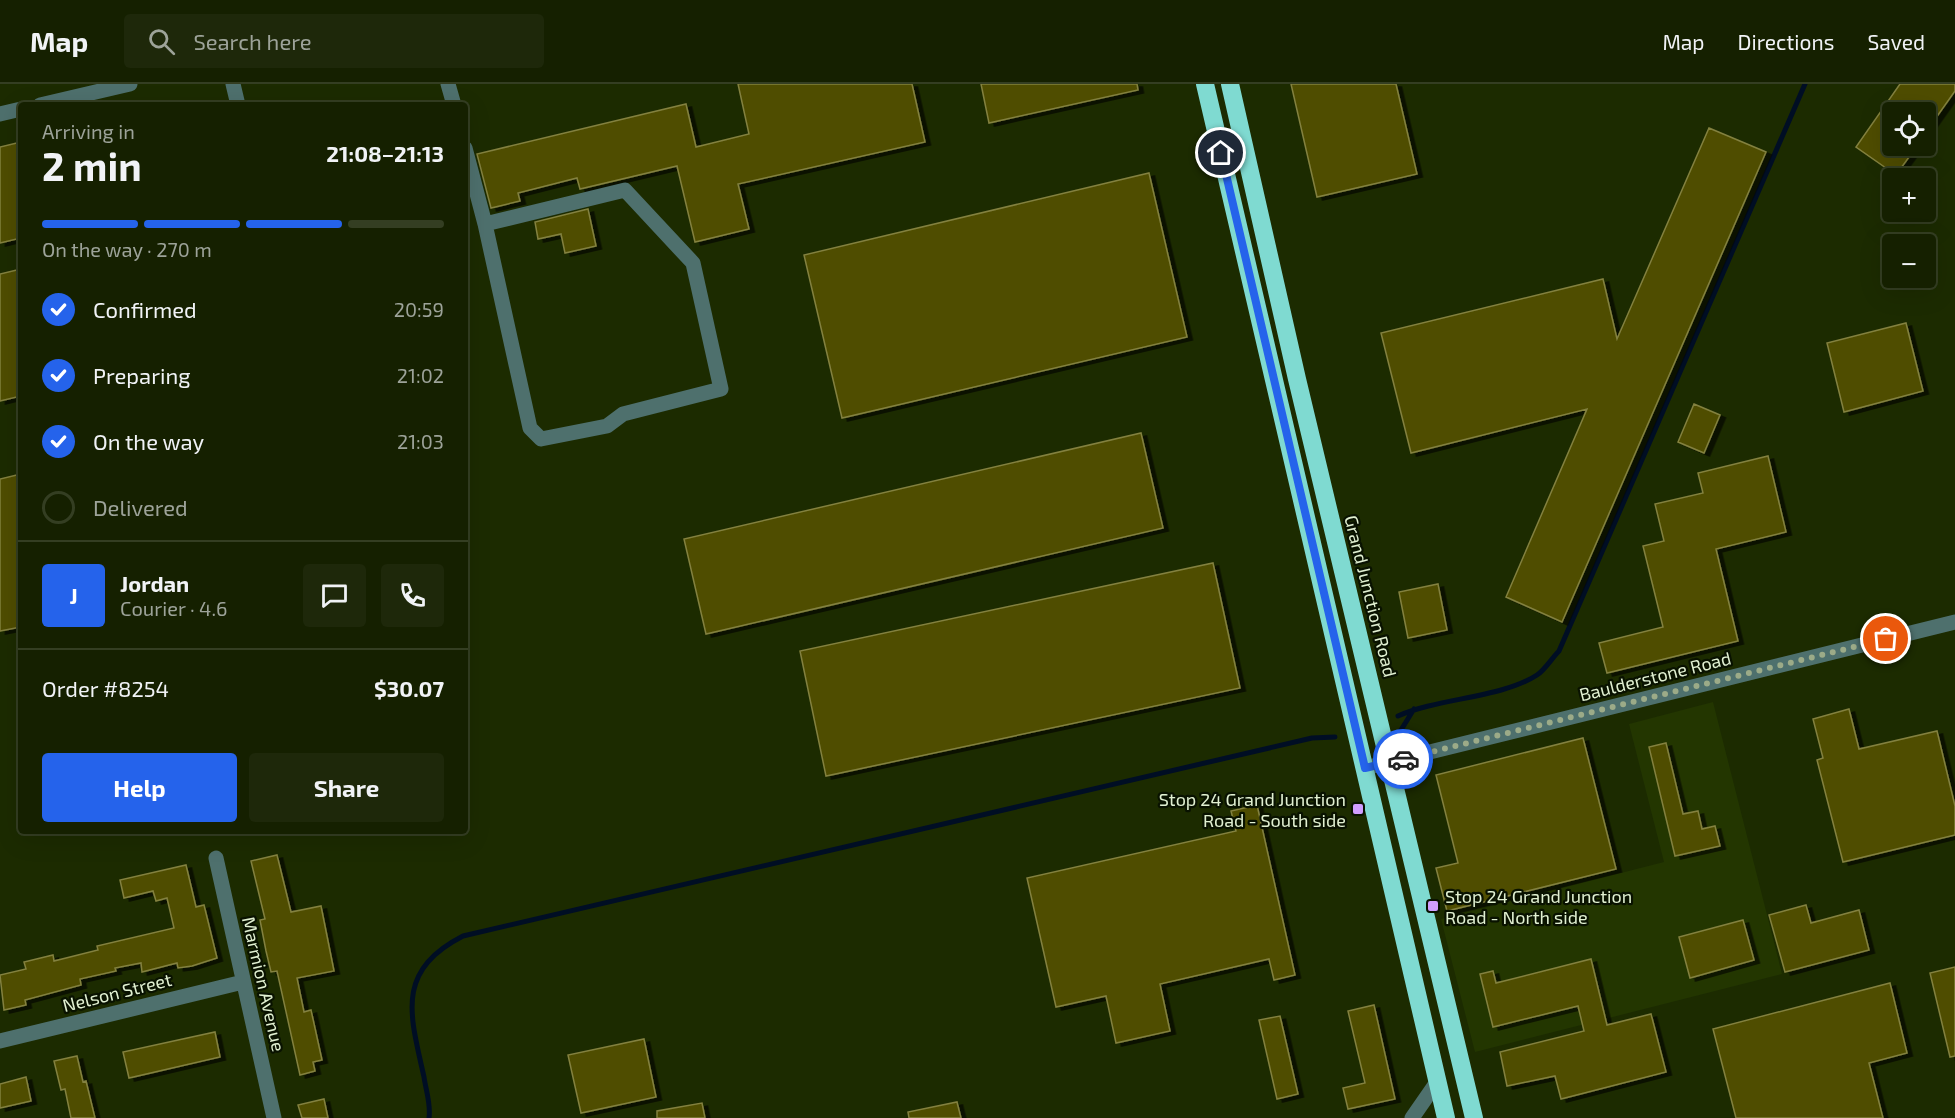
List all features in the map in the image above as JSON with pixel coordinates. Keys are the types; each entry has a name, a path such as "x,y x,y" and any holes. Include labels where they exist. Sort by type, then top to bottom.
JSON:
{"highway":[{"path":"1205,84 1446,1118"},
{"name":"Grand Junction Road","path":"1230,84 1297,379 1474,1118"},
{"path":"1276,383 1297,379"}],"street":[{"path":"53,102 130,84"},
{"path":"233,84 237,102"},
{"path":"448,84 453,102"},
{"path":"0,114 18,111"},
{"path":"468,159 485,224 530,428 541,439 607,426 623,414 721,389 693,263 625,190 485,224"},
{"name":"Baulderstone Road","path":"1365,768 1955,622"},
{"name":"Marmion Avenue","path":"216,858 274,1118"},
{"name":"Nelson Street","path":"0,1041 243,982"},
{"path":"1412,1118 1437,1082"}],"shaded area":[{"path":"1713,702 1782,974 1475,1052 1441,919 1664,862 1629,724"}],"building":[{"path":"738,84 912,84 925,142 738,184 749,229 695,242 677,166 580,189 577,178 518,193 520,201 491,208 477,154 686,104 696,147 749,134"},
{"path":"981,84 1137,84 1138,90 989,123"},
{"path":"1291,84 1396,84 1417,174 1317,197"},
{"path":"1900,84 1955,84 1955,91 1936,118 1936,102 1887,102"},
{"path":"1882,110 1882,156 1910,156 1901,168 1886,168 1856,147"},
{"path":"1709,128 1766,152 1562,622 1506,597 1587,409 1411,453 1381,333 1603,279 1617,339"},
{"path":"18,143 18,239 0,243 0,147"},
{"path":"1149,173 1187,337 842,418 804,255"},
{"path":"588,209 596,246 565,253 561,234 538,239 535,222"},
{"path":"18,270 18,397 0,401 0,274"},
{"path":"1906,323 1923,391 1844,412 1827,343"},
{"path":"1694,404 1720,415 1704,453 1678,442"},
{"path":"1141,433 1163,528 706,634 684,539"},
{"path":"1768,456 1786,532 1716,549 1738,641 1607,673 1599,643 1663,627 1643,546 1664,541 1655,504 1703,493 1698,473"},
{"path":"18,475 18,628 0,631 0,479"},
{"path":"1213,563 1240,688 826,776 800,651"},
{"path":"1438,584 1447,630 1408,638 1399,592"},
{"path":"1849,709 1859,749 1937,731 1955,806 1955,835 1843,862 1817,760 1823,758 1813,719"},
{"path":"1583,738 1616,869 1447,911 1436,868 1458,863 1436,775"},
{"path":"1666,743 1683,814 1698,811 1702,829 1715,826 1720,846 1675,856 1649,747"},
{"path":"1257,805 1295,975 1274,980 1269,959 1160,984 1170,1031 1116,1043 1106,996 1056,1007 1027,878 1236,831 1231,811"},
{"path":"277,855 291,912 321,906 334,971 297,978 304,1012 311,1010 322,1060 313,1062 315,1071 300,1075 277,971 271,972 266,951 260,920 265,919 251,861"},
{"path":"186,865 196,907 204,905 217,958 192,966 178,968 177,963 142,972 141,963 115,968 116,971 80,979 81,985 25,1000 26,1005 4,1010 0,975 26,969 24,962 53,955 54,961 98,950 97,946 174,928 167,898 156,901 153,891 124,898 120,880"},
{"path":"1806,905 1811,923 1859,910 1869,950 1785,972 1769,915"},
{"path":"1743,920 1754,960 1690,978 1679,937"},
{"path":"1591,959 1607,1025 1651,1014 1666,1072 1561,1099 1555,1076 1507,1086 1500,1052 1584,1031 1578,1006 1493,1027 1480,974 1493,971 1496,983"},
{"path":"1955,967 1955,1056 1950,1057 1930,973"},
{"path":"1890,983 1907,1053 1869,1063 1883,1118 1736,1118 1713,1029"},
{"path":"1374,1005 1395,1099 1348,1109 1343,1088 1365,1083 1348,1011"},
{"path":"1280,1016 1298,1094 1277,1099 1259,1020"},
{"path":"215,1032 220,1057 129,1078 123,1052"},
{"path":"644,1039 656,1097 581,1113 568,1055"},
{"path":"77,1056 95,1118 71,1118 65,1089 61,1090 54,1061"},
{"path":"26,1077 31,1101 0,1108 0,1084"},
{"path":"324,1099 328,1118 302,1118 298,1105"},
{"path":"957,1102 961,1118 909,1118 908,1112"},
{"path":"702,1103 705,1118 657,1118 657,1111"}],"waterway":[{"path":"1398,716 1432,705 1506,689 1523,683 1540,673 1559,651 1805,84"},
{"path":"1401,730 1414,709"},
{"path":"429,1118 428,1098 412,1014 413,996 417,979 426,964 441,950 463,936 1312,738 1335,737"}],"way so far":[{"path":"1403,759 1886,639"}],"place":[{"name":"Stop 24 Grand Junction Road - South side","path":"1358,809"},
{"name":"Stop 24 Grand Junction Road - North side","path":"1433,906"}],"route":[{"path":"1221,153 1365,768 1403,759"}]}
